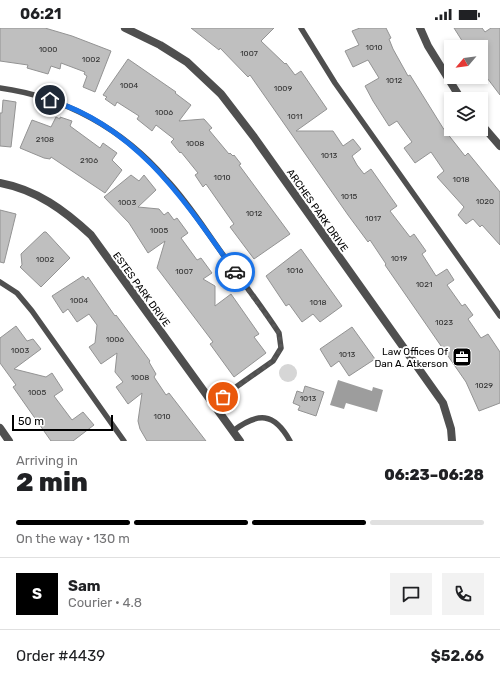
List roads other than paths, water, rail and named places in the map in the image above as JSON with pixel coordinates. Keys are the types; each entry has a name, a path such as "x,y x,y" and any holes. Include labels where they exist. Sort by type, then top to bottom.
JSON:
{"street":[{"name":"ARCHES PARK DRIVE","path":"126,28 160,45 187,62 226,100 254,137 443,403 451,429 452,441"},
{"path":"420,28 428,46 457,92"},
{"path":"488,132 500,146"},
{"name":"ESTES PARK DRIVE","path":"0,183 30,192 49,201 70,215 91,235 240,441"},
{"path":"0,428 9,441"}],"lane":[{"path":"301,28 335,83 500,316"},
{"path":"0,88 23,91 64,104 102,123 136,148 167,179 190,208 274,326 281,340 278,355 273,361 212,404"},
{"path":"0,282 16,293 32,312 124,441"},
{"path":"233,431 248,420 257,417 266,418 275,421 282,427 290,441"}],"place":[{"name":"Law Offices Of Dan A. Atkerson","path":"462,357"}]}
